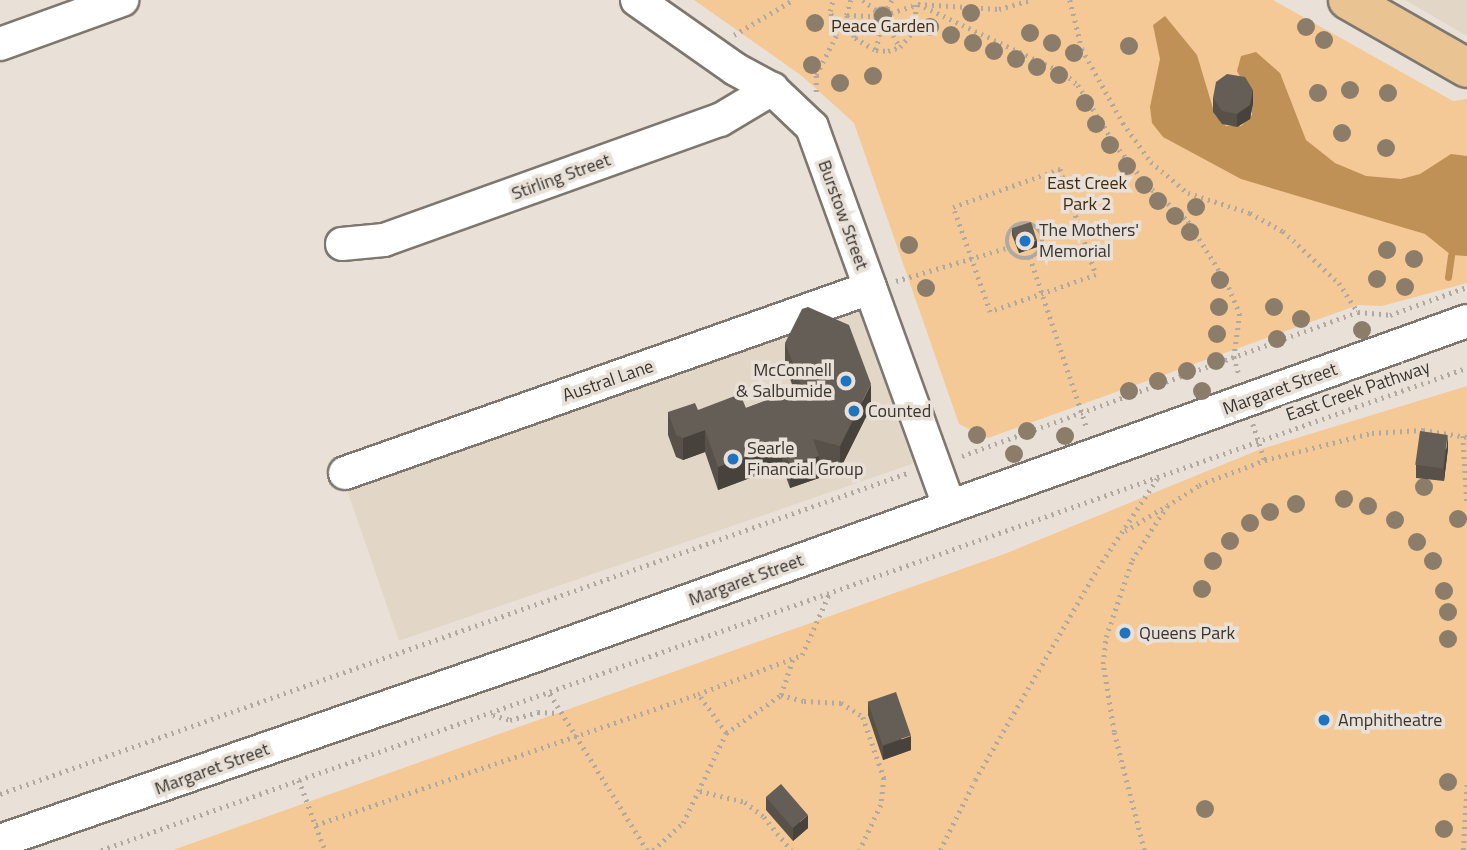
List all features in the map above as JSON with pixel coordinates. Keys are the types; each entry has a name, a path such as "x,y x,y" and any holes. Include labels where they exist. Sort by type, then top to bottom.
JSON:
{"main road":[{"path":"1348,0 1467,68"}],"street":[{"path":"0,44 121,0"},
{"name":"Burstow Street","path":"637,0 705,48 772,89 812,127 949,506"},
{"name":"Stirling Street","path":"342,244 384,240 707,125 772,89"},
{"name":"Austral Lane","path":"345,473 870,288"},
{"name":"Margaret Street","path":"9,842 1467,321"}],"path":[{"path":"705,48 773,16 793,0"},
{"path":"851,0 847,15 855,38 876,50 900,47 916,28 916,2"},
{"path":"863,0 883,16"},
{"path":"880,0 883,16 900,47"},
{"path":"876,50 883,16 892,0"},
{"path":"855,38 883,16 916,2 999,9 1030,0"},
{"path":"1070,0 1082,49 1123,122 1151,162 1188,193 1250,213 1283,231 1339,283 1358,312"},
{"path":"916,2 1064,73 1078,85 1147,185 1188,221 1218,266 1240,314 1234,357"},
{"path":"847,15 883,16 916,28"},
{"path":"1060,169 1096,275 1042,294 990,312 953,207 1060,169"},
{"path":"1027,222 1038,228 1043,243 1038,254 1022,260 1011,255 1009,247 1006,239 1011,228 1027,222"},
{"path":"870,288 1009,247"},
{"path":"1030,257 1087,428"},
{"path":"962,456 1358,312 1390,315 1467,287"},
{"name":"East Creek Pathway","path":"101,850 550,694 1158,478 1257,440 1467,368"},
{"path":"1123,532 1199,485 1265,460 1397,429 1465,436 1467,501"},
{"path":"1257,440 1265,460"},
{"path":"0,794 913,471"},
{"path":"940,850 975,780 1158,478"},
{"path":"1144,850 1114,732 1102,664 1106,637 1132,560 1167,506"},
{"path":"316,825 698,694 802,655 829,594"},
{"path":"653,850 683,823 726,733 782,695 793,658"},
{"path":"550,694 558,713 577,736 647,850"},
{"path":"698,694 726,733"},
{"path":"782,695 804,701 841,702 863,717 884,778 881,805 860,850"},
{"path":"491,714 510,720 538,712 558,713"},
{"path":"299,780 325,850"},
{"path":"1463,850 1467,782"},
{"path":"700,791 745,802 764,817 791,850"}],"shaded area":[{"path":"1405,0 1467,0 1467,36"},
{"path":"1165,16 1197,55 1215,115 1226,126 1241,126 1252,115 1252,99 1237,71 1241,56 1256,52 1280,73 1306,140 1335,163 1366,176 1401,179 1420,174 1451,154 1467,156 1467,256 1451,255 1425,234 1241,179 1163,137 1152,123 1150,107 1160,59 1153,25"},
{"path":"857,300 913,464 399,641 343,477"}],"green space":[{"name":"East Creek Park 2","path":"694,0 1273,0 1453,101 1467,99 1467,283 1382,306 1358,305 988,438 959,424 854,123 802,76"},
{"name":"Queens Park","path":"1467,386 1467,850 173,850 1007,553 1261,449"}],"building":[{"path":"1227,74 1245,77 1253,90 1250,105 1237,114 1222,111 1213,98 1216,82"},
{"path":"1031,222 1037,240 1018,246 1012,228"},
{"path":"808,307 849,325 871,384 840,446 813,439 819,456 790,466 782,444 718,467 705,430 683,438 676,435 668,412 695,403 698,410 740,394 746,408 802,387 785,343 802,309"},
{"path":"1420,431 1448,435 1443,469 1415,465"},
{"path":"896,692 911,735 883,745 868,702"},
{"path":"781,784 808,815 793,828 766,797"}],"waterway":[{"path":"1448,277 1451,255"}],"place":[{"name":"The Mothers' Memorial","path":"1025,241"},
{"name":"McConnell & Salbumide","path":"846,381"},
{"name":"Counted","path":"854,411"},
{"name":"Searle Financial Group","path":"733,459"},
{"name":"Queens Park","path":"1125,633"},
{"name":"Amphitheatre","path":"1324,720"}],"park label":[{"name":"Peace Garden","path":"883,26"}]}
